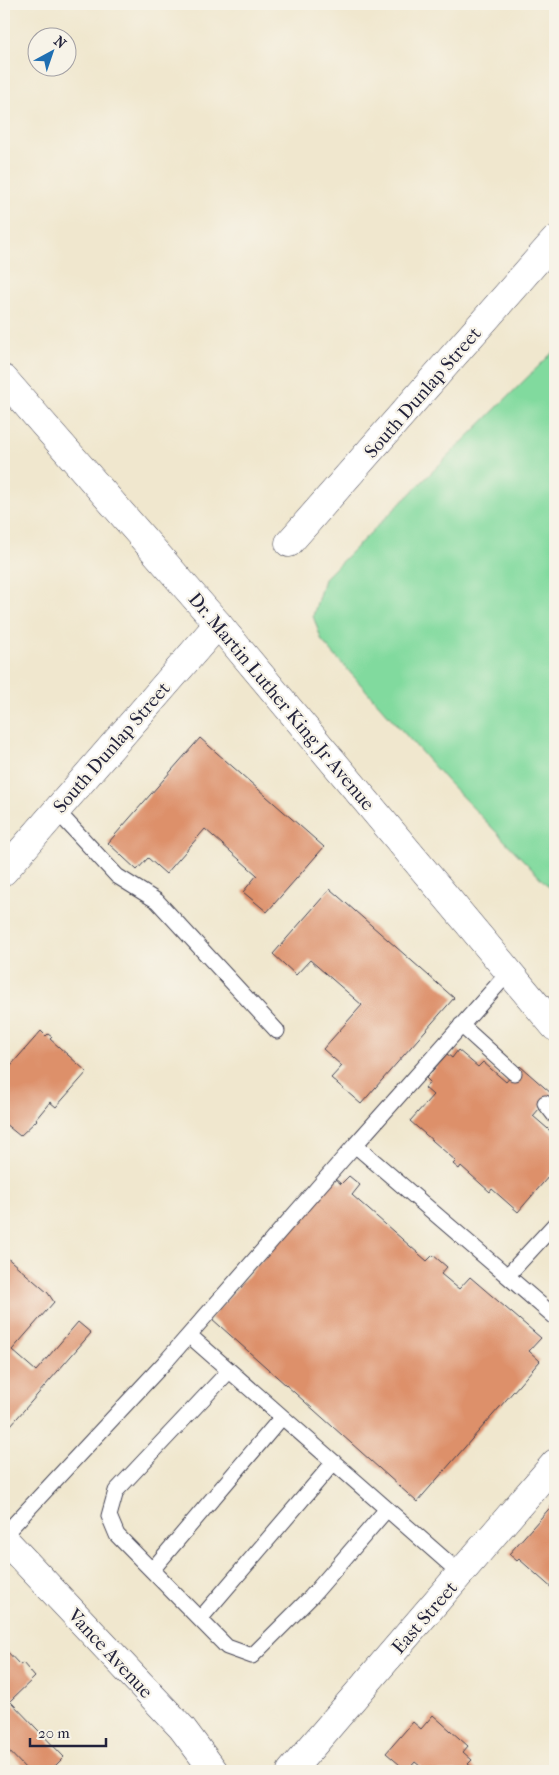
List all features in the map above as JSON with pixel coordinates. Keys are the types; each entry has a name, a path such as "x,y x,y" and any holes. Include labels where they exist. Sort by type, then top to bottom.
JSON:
{"main road":[{"name":"South Dunlap Street","path":"289,543 555,240"},
{"name":"Dr. Martin Luther King Jr Avenue","path":"4,379 218,624 555,1027"},
{"name":"South Dunlap Street","path":"4,871 218,624"},
{"name":"East Street","path":"291,1771 555,1463"},
{"name":"Vance Avenue","path":"4,1539 182,1728 214,1771"}],"lane":[{"path":"56,810 117,876 157,901 277,1032"},
{"path":"4,1535 189,1335 509,972"},
{"path":"461,1025 514,1073"},
{"path":"545,1103 555,1116"},
{"path":"355,1145 554,1312"},
{"path":"508,1275 555,1224"},
{"path":"189,1335 461,1574"},
{"path":"229,1371 116,1492 109,1516 117,1535 227,1647 252,1656 311,1597 387,1509"},
{"path":"152,1570 282,1417"},
{"path":"200,1619 334,1462"}],"green space":[{"path":"555,350 555,893 448,782 322,641 313,616 324,579"}],"building":[{"path":"200,738 324,847 267,912 243,892 257,875 205,829 166,874 148,858 137,870 108,843"},
{"path":"330,889 454,998 361,1104 331,1078 342,1066 323,1049 362,1005 310,960 296,975 273,954"},
{"path":"41,1031 46,1036 48,1034 52,1037 50,1039 87,1072 56,1107 50,1102 37,1120 20,1136 4,1123 4,1073"},
{"path":"458,1050 478,1067 483,1062 506,1082 520,1066 552,1094 533,1116 555,1135 555,1169 518,1212 492,1189 490,1192 461,1166 459,1169 453,1164 456,1161 410,1121 433,1095 425,1088 430,1082 426,1078 447,1054 452,1058"},
{"path":"349,1176 360,1185 352,1195 427,1261 433,1255 447,1267 441,1274 459,1289 470,1277 541,1338 529,1351 540,1361 417,1502 211,1318 334,1178 341,1184"},
{"path":"4,1255 48,1293 54,1302 12,1350 36,1371 78,1322 91,1333 4,1433"},
{"path":"555,1502 555,1591 519,1559 517,1561 509,1554"},
{"path":"4,1648 20,1665 23,1663 35,1677 10,1701 64,1757 50,1771 28,1771 4,1746"},
{"path":"433,1715 468,1746 463,1752 472,1760 468,1764 477,1771 417,1771 421,1767 415,1762 407,1771 386,1753 413,1722 421,1729"}]}
